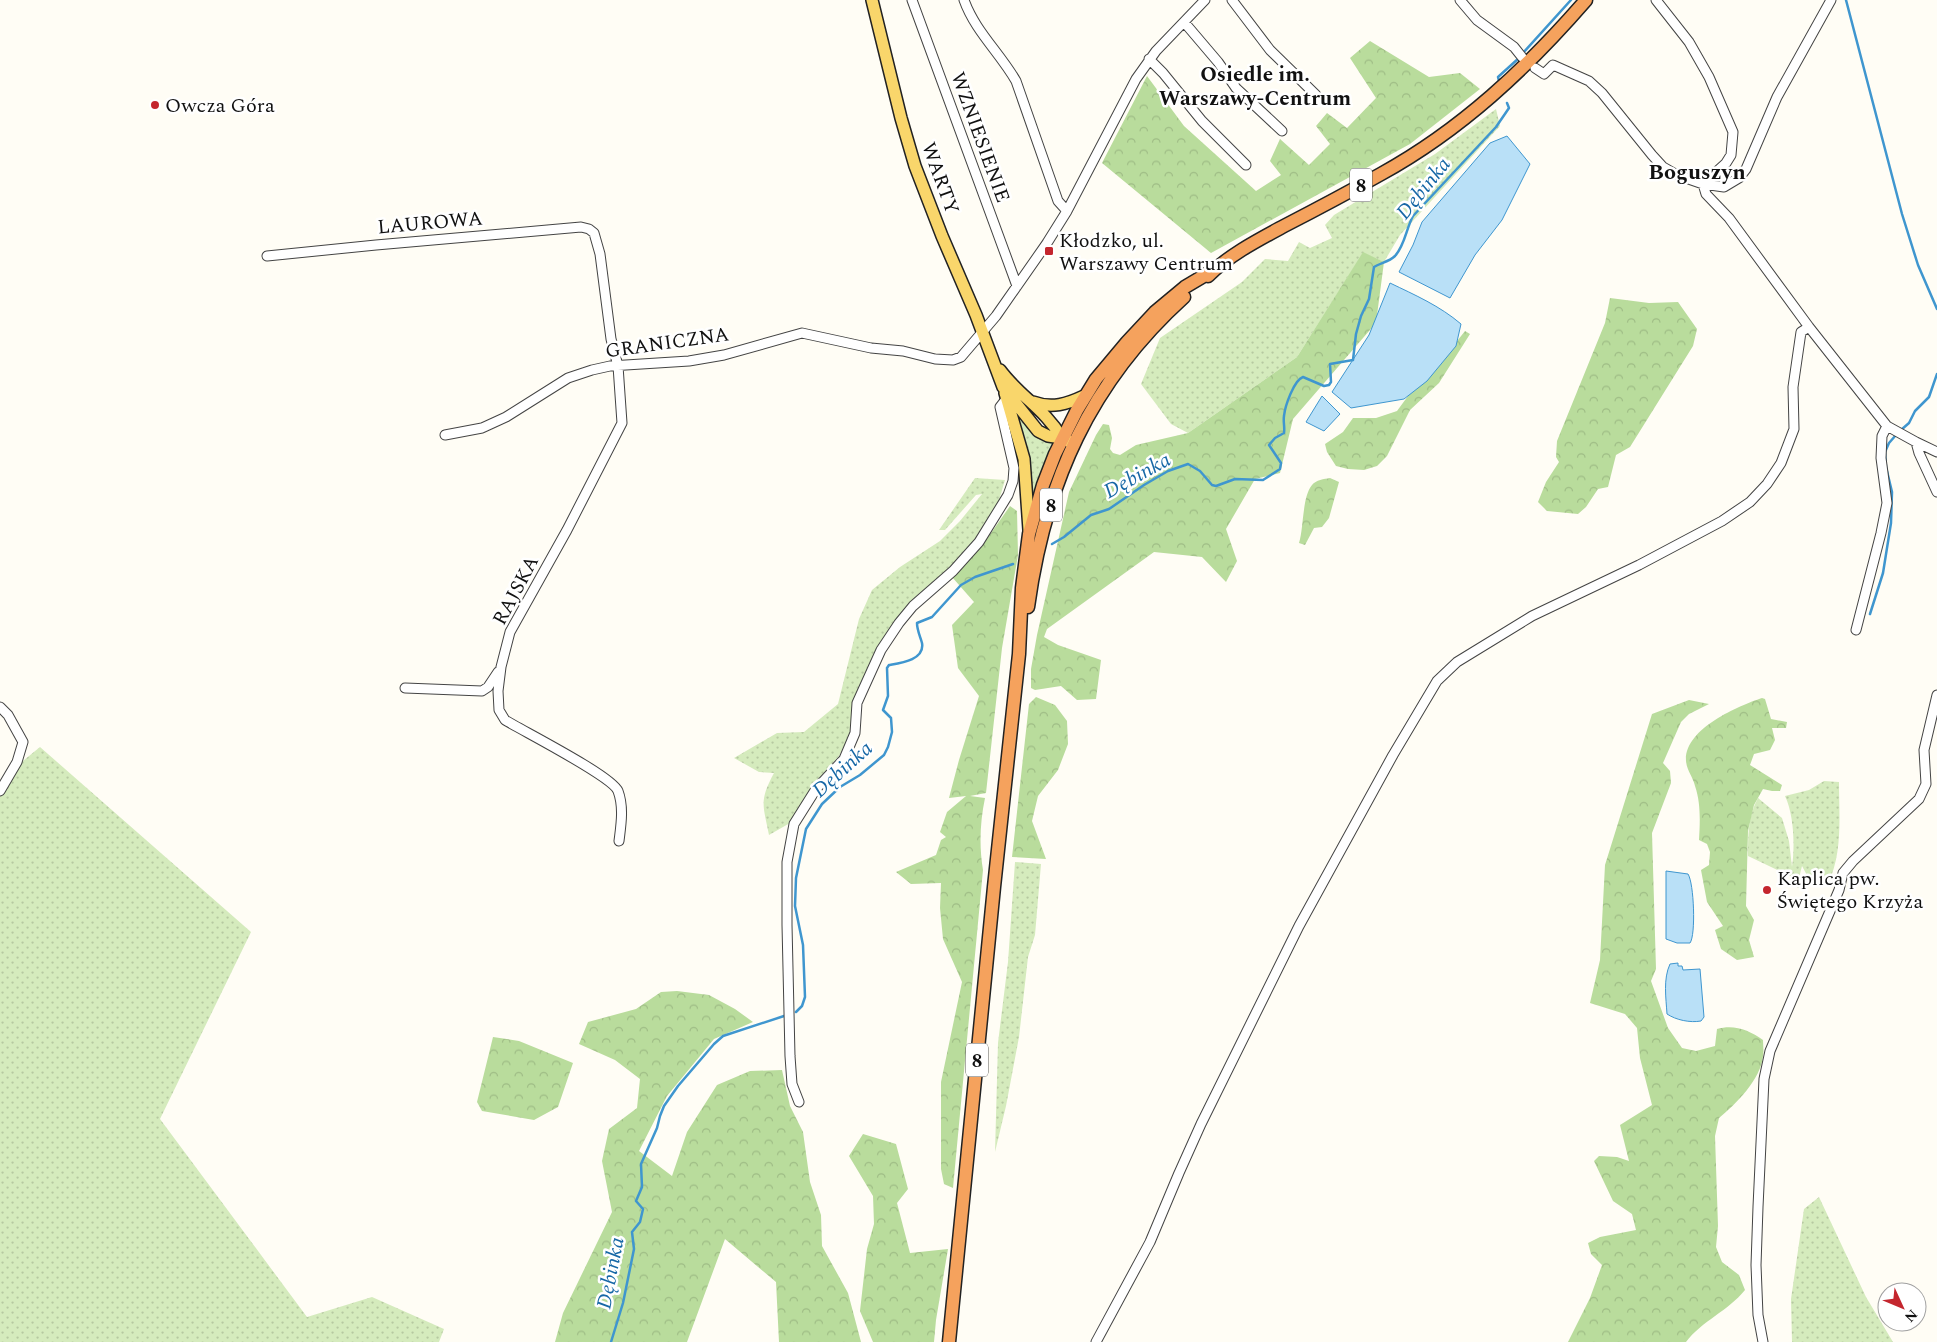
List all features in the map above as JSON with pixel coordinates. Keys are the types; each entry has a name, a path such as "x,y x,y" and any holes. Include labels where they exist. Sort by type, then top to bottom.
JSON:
{"highway":[{"name":"8","path":"1029,565 1048,512 1068,441 1084,396 1126,342 1199,278 1267,236 1403,161 1461,121 1524,67 1586,0"},
{"name":"8","path":"950,1342 993,897 1029,565 1029,534 1043,485 1068,441 1114,374 1175,299"}],"main road":[{"name":"WARTY","path":"872,0 901,118 915,166 935,220 983,331 1005,393 1038,431 1048,436 1068,441"},
{"name":"WARTY","path":"995,362 1011,383 1033,402 1068,441"},
{"path":"1005,393 1024,459 1029,534"},
{"path":"1033,402 1042,405 1059,406 1084,396"}],"street":[{"name":"WZNIESIENIE","path":"912,0 1017,286"},
{"path":"964,0 976,24 1016,81 1058,202 1066,211"},
{"path":"983,331 1047,243 1136,79 1149,59 1206,0"},
{"path":"1232,0 1270,50 1316,95"},
{"path":"1460,0 1477,20 1522,56"},
{"path":"1656,0 1689,42 1710,77 1733,132 1731,155 1726,163 1704,184"},
{"path":"1535,68 1544,74 1553,65 1589,81 1663,167 1677,175 1704,184 1724,187 1739,178 1746,169 1777,97 1831,0"},
{"path":"1184,22 1218,62 1236,88 1282,130"},
{"path":"1149,59 1163,73 1202,121 1246,165"},
{"path":"1704,184 1706,194 1729,218 1808,327 1887,426 1937,452"},
{"name":"LAUROWA","path":"267,256 528,231 582,228 589,229 594,233"},
{"name":"RAJSKA","path":"594,233 600,254 611,339 618,366 622,423 567,530 510,632 500,667 498,691 499,710 505,720 590,769 610,782 618,790 622,812 619,841"},
{"path":"1096,1342 1150,1242 1178,1173 1299,926 1393,754 1436,681 1457,662 1532,616 1640,565 1722,521 1750,502 1767,484 1787,451 1794,429 1793,388 1801,332 1808,327"},
{"name":"GRANICZNA","path":"445,435 482,428 506,416 568,378 592,370 724,355 802,333 871,348 953,360 961,357 983,331"},
{"path":"799,1102 792,1084 790,1056 787,925 787,862 794,824 816,789 844,759 855,733 857,703 881,650 899,623 914,606 954,571 979,542 1008,495 1013,481 1014,468 1000,407 1005,393"},
{"path":"1856,630 1887,503 1881,458 1882,436 1887,426"},
{"path":"1916,442 1937,492"},
{"path":"405,688 482,691 488,687 500,667"},
{"path":"1763,1342 1758,1315 1756,1265 1764,1079 1770,1052 1839,890 1844,873 1853,861 1919,799 1926,784 1924,750 1937,695"},
{"path":"0,707 8,715 23,742 17,762 0,791"}],"green space":[{"path":"1370,41 1429,77 1460,73 1480,89 1410,144 1211,253 1102,163 1147,76 1184,126 1256,191 1281,175 1270,161 1280,139 1309,165 1330,144 1316,126 1327,113 1347,128 1376,98 1350,58"},
{"path":"1496,109 1500,126 1400,235 1384,262 1363,253 1297,357 1188,433 1171,424 1141,384 1160,338 1242,282 1265,259 1288,261 1299,242 1310,248 1332,238 1325,225 1334,215 1435,154"},
{"path":"1363,252 1384,262 1376,323 1293,419 1280,473 1255,479 1226,529 1237,561 1226,582 1202,557 1154,552 1047,629 1044,637 1058,645 1101,660 1096,699 1077,700 1061,686 1035,690 1031,688 1031,669 1037,635 1069,492 1103,424 1109,425 1112,438 1110,449 1113,453 1120,455 1136,445 1188,433 1297,357"},
{"path":"1610,298 1649,303 1678,302 1697,329 1693,346 1630,447 1616,455 1608,487 1598,489 1586,507 1578,514 1547,511 1538,502 1546,482 1559,462 1556,457 1557,441 1605,323"},
{"path":"1465,331 1470,334 1439,383 1410,410 1387,456 1377,466 1364,470 1336,466 1327,452 1325,444 1343,432 1353,418 1376,418 1397,411 1408,396 1439,364"},
{"path":"1010,399 1055,442 1030,515"},
{"path":"975,478 1005,480 996,510 976,539 950,569 895,621 876,649 854,702 850,734 839,756 812,786 790,823 769,835 765,817 764,797 774,773 759,772 734,758 777,733 804,732 838,704 859,619 872,590 900,567 940,541 960,521 982,494 976,495 945,530 939,530"},
{"path":"1330,478 1339,482 1329,518 1322,527 1314,528 1305,545 1299,543 1306,497 1309,490 1316,482"},
{"path":"1010,506 1017,511 1018,555 1002,648 986,793 970,796 985,798 981,834 983,870 953,1188 944,1184 941,1169 941,1082 962,982 943,939 940,908 941,883 911,884 896,872 936,855 941,840 946,837 940,832 947,812 966,796 949,798 979,696 958,668 952,625 974,602 952,577 984,543"},
{"path":"1036,697 1055,705 1067,721 1068,744 1058,770 1038,796 1032,821 1046,859 1012,857 1029,704"},
{"path":"1762,698 1765,699 1771,719 1787,722 1786,728 1772,728 1775,740 1770,750 1754,754 1750,765 1782,785 1780,791 1763,789 1754,805 1748,831 1746,906 1754,920 1749,940 1754,957 1737,960 1721,949 1715,930 1723,926 1707,902 1701,870 1709,865 1710,852 1707,844 1699,840 1698,799 1686,761 1688,749 1703,729 1727,713"},
{"path":"1689,700 1709,704 1689,714 1681,722 1663,763 1670,771 1671,783 1652,833 1656,969 1651,981 1668,1028 1682,1048 1696,1051 1715,1046 1717,1029 1729,1027 1752,1033 1763,1040 1763,1056 1758,1073 1747,1090 1719,1118 1715,1136 1718,1226 1716,1247 1722,1262 1739,1275 1745,1290 1686,1342 1568,1342 1590,1298 1602,1265 1591,1254 1588,1243 1600,1237 1636,1230 1632,1214 1613,1201 1594,1161 1599,1156 1617,1157 1629,1161 1620,1125 1652,1105 1640,1058 1637,1028 1625,1014 1590,1003 1600,960 1605,865 1652,714"},
{"path":"40,747 251,932 160,1119 307,1317 372,1297 444,1329 439,1342 0,1342 0,797 18,765"},
{"path":"1824,781 1839,782 1839,834 1833,872 1828,883 1817,883 1809,879 1802,866 1800,874 1801,885 1798,888 1790,876 1748,856 1750,819 1758,798 1782,818 1789,841 1792,867 1793,831 1785,796 1809,790"},
{"path":"1015,862 1041,864 1035,935 1028,957 1019,1037 995,1152 998,1043 1008,962"},
{"path":"677,991 709,995 735,1009 753,1022 714,1039 667,1096 639,1151 672,1176 687,1132 717,1085 750,1071 782,1070 790,1106 803,1132 810,1182 821,1215 822,1246 848,1293 861,1342 779,1342 776,1282 725,1239 687,1342 555,1342 563,1313 612,1212 602,1161 609,1129 637,1108 640,1079 615,1060 579,1044 588,1022 636,1009 661,992"},
{"path":"493,1037 519,1041 573,1063 558,1107 534,1120 482,1111 477,1102"},
{"path":"863,1134 896,1144 908,1189 897,1203 910,1253 948,1249 934,1342 873,1342 860,1311 867,1249 874,1224 873,1196 849,1156"},
{"path":"1819,1197 1866,1297 1877,1315 1877,1332 1887,1332 1893,1342 1792,1342 1791,1299 1804,1209"}],"water":[{"path":"1507,136 1530,164 1502,220 1475,255 1450,298 1399,272 1422,222 1490,143"},
{"path":"1390,283 1436,306 1461,324 1456,346 1427,381 1404,399 1351,408 1332,392 1369,335"},
{"path":"1322,396 1340,414 1324,431 1306,422"},
{"path":"1666,871 1688,874 1690,879 1694,920 1690,943 1677,943 1666,939"},
{"path":"1678,963 1678,966 1682,966 1683,970 1700,969 1704,1017 1701,1021 1692,1022 1667,1014 1666,976 1670,964"}],"waterway":[{"name":"Dębinka","path":"1522,54 1571,0"},
{"path":"1846,0 1902,214 1918,265 1937,309"},
{"name":"Dębinka","path":"1499,81 1498,77 1519,58"},
{"name":"Dębinka","path":"1052,544 1064,537 1091,515 1109,509 1168,471 1188,464 1200,471 1212,485 1216,486 1235,479 1263,480 1280,469 1281,463 1269,445 1275,438 1284,433 1285,412 1290,394 1296,383 1303,377 1324,386 1329,385 1331,382 1330,364 1353,360 1356,334 1361,316 1369,299 1374,267 1395,256 1401,247 1413,216 1496,127 1509,108 1507,103"},
{"path":"1901,430 1909,423 1915,411 1929,397 1937,374"},
{"path":"1870,614 1883,573 1891,523 1892,492 1886,467 1885,452 1889,443 1896,435"},
{"name":"Dębinka","path":"796,1012 802,1006 805,997 803,945 795,906 796,878 806,829 822,804 840,787 860,775 884,755 892,732 891,718 883,710 888,696 887,668 889,665 911,660 920,653 922,643 917,623 932,617 961,585 975,577 1013,564"},
{"name":"Dębinka","path":"611,1342 623,1303 634,1249 632,1232 640,1222 643,1209 636,1201 642,1187 641,1164 657,1128 664,1106 678,1086 723,1036 784,1016"}],"place":[{"name":"Owcza Góra","path":"155,105"},
{"name":"Kłodzko, ul. Warszawy Centrum","path":"1049,251"},
{"name":"Kaplica pw. Świętego Krzyża","path":"1767,890"}],"district":[{"name":"Osiedle im. Warszawy-Centrum","path":"1255,86"},
{"name":"Boguszyn","path":"1697,171"}]}
